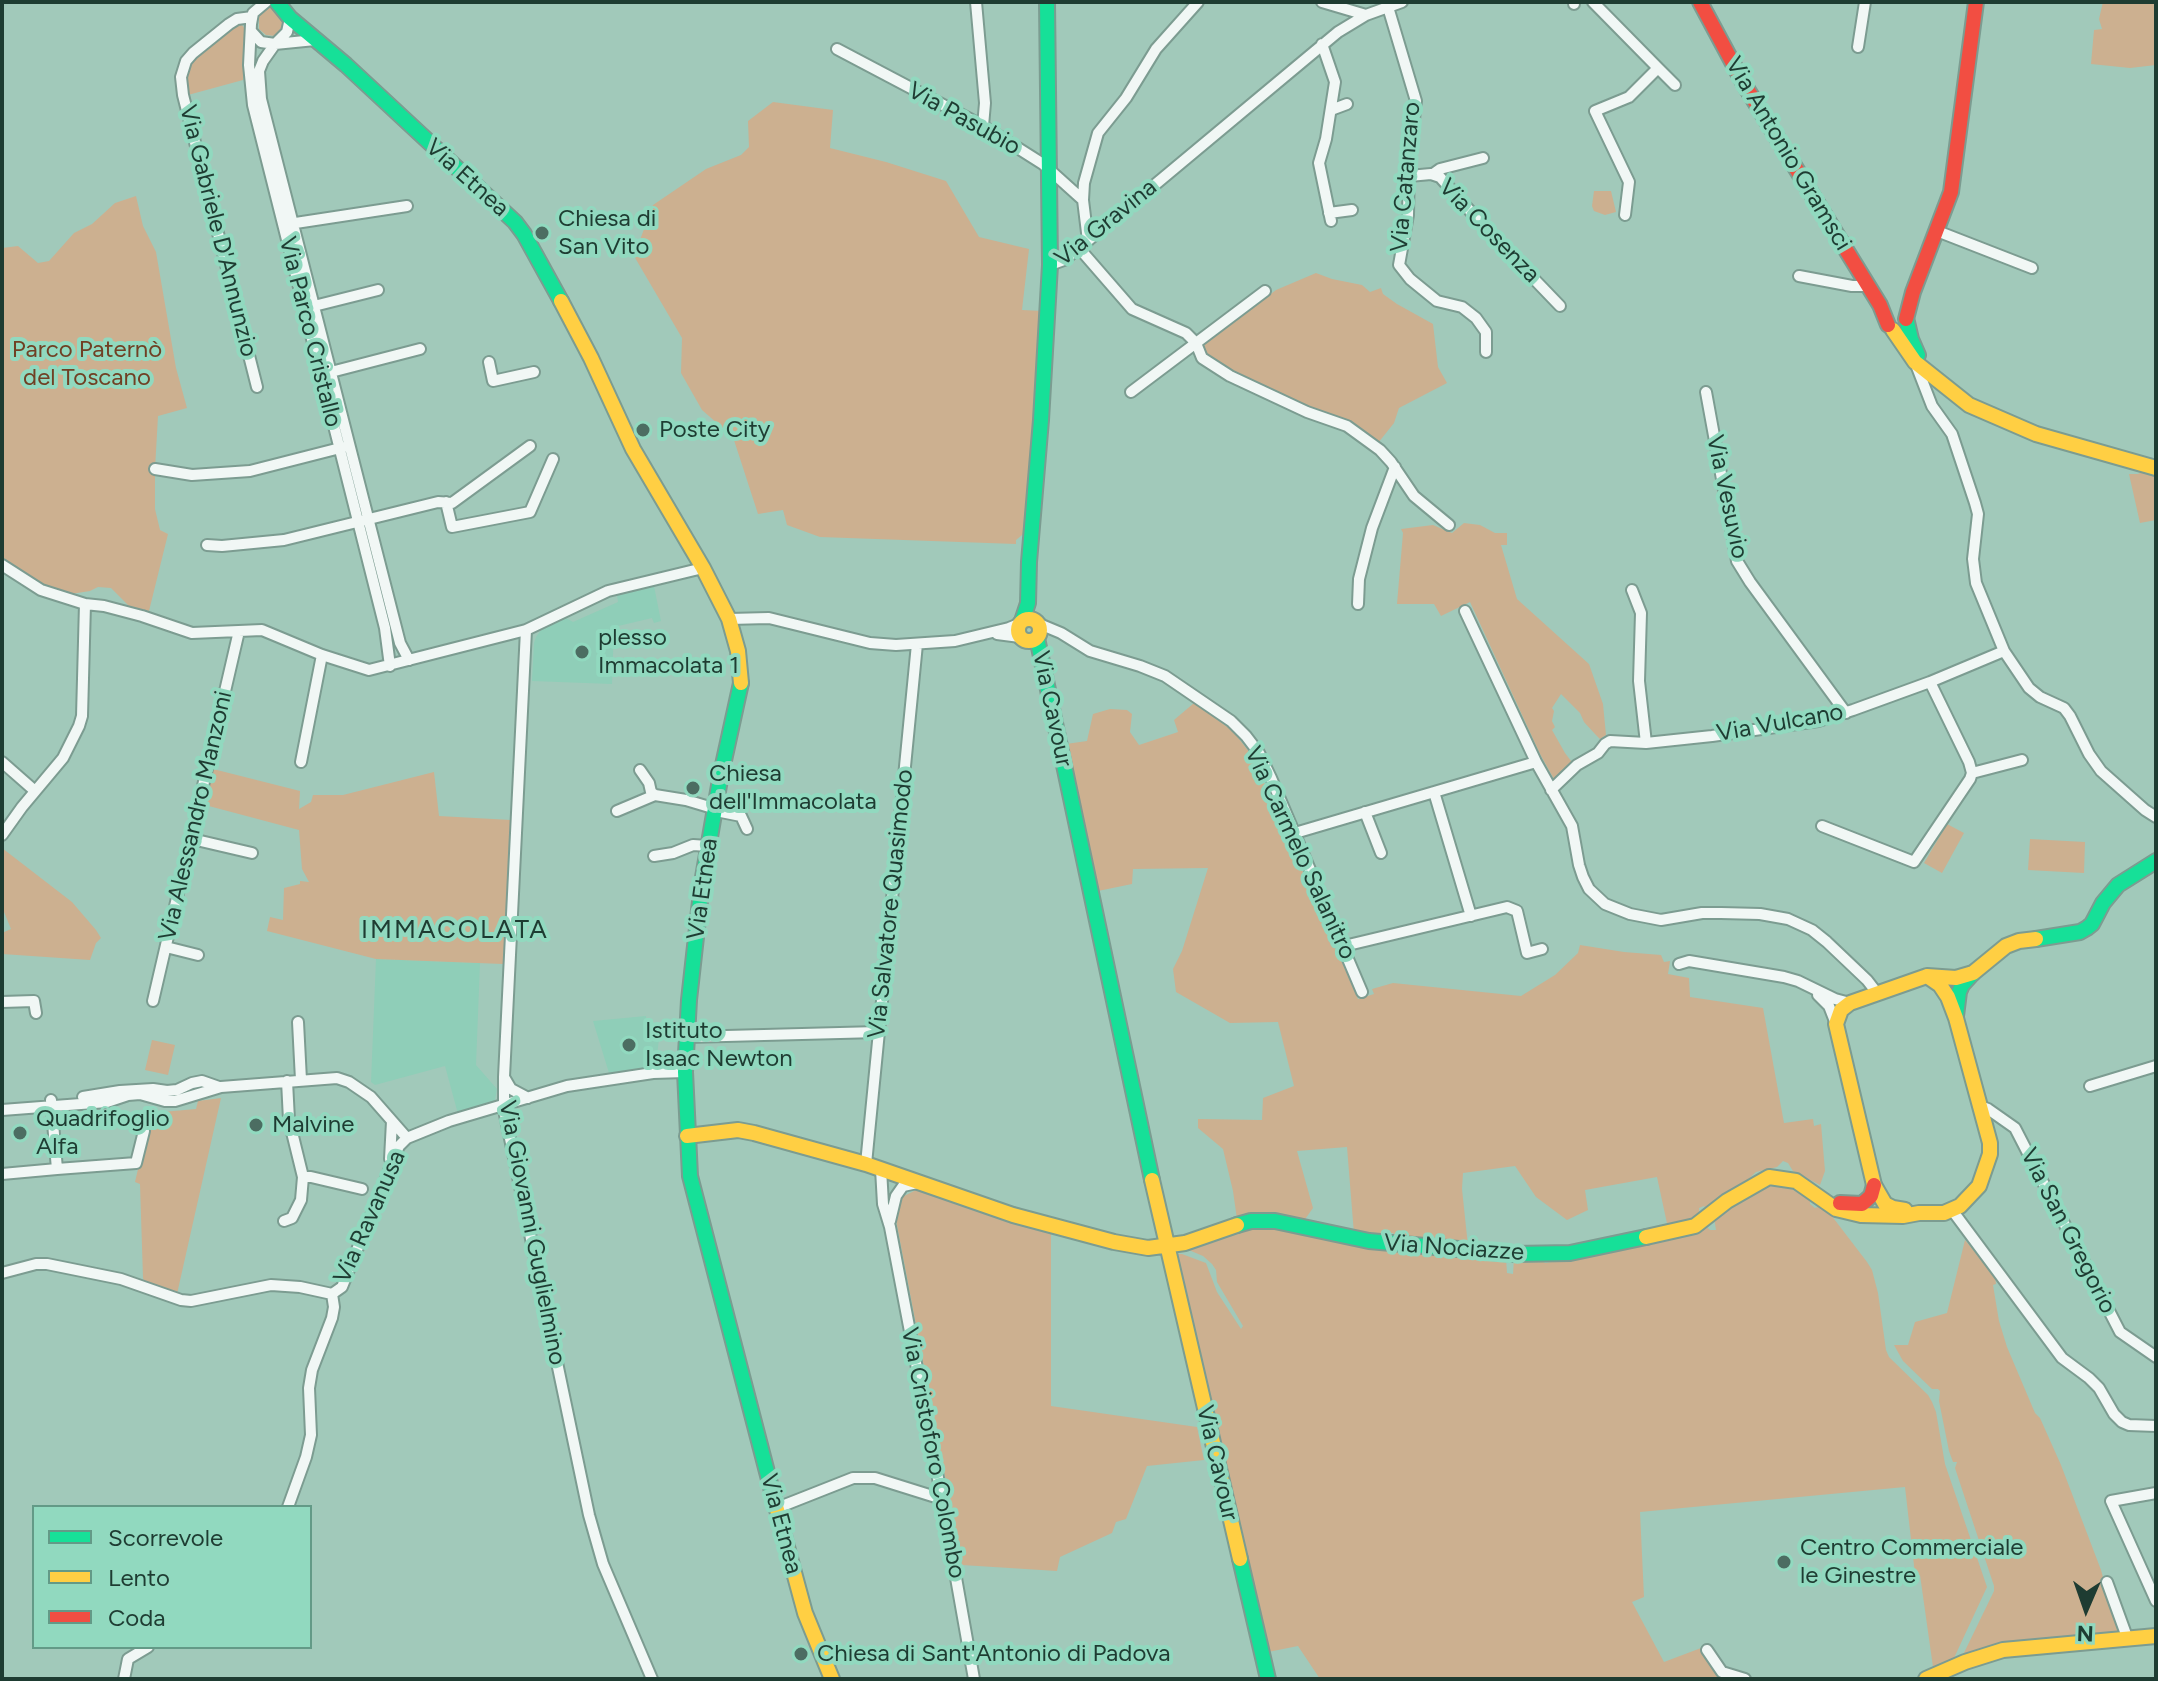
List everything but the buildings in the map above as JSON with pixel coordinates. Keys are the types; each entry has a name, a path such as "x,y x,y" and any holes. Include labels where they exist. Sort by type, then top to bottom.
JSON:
{"street":[{"path":"252,17 266,2"},
{"name":"Via Etnea","path":"277,2 290,18 346,65 515,222 524,234 591,358 633,449 703,568 729,619 738,651 741,686 708,846 689,1000 685,1072 687,1136 692,1186 805,1613 832,1679"},
{"path":"976,2 985,103 983,126"},
{"path":"1047,2 1050,265"},
{"path":"1198,2 1156,49 1126,98 1098,133 1084,183 1083,244 1132,309 1186,333 1196,343 1202,358 1230,376 1307,412 1347,426 1380,450 1414,496 1449,525"},
{"path":"1322,2 1366,15"},
{"name":"Via Gravina","path":"1029,630 1029,562 1050,265 1064,260 1346,26 1402,2"},
{"path":"1593,2 1675,85"},
{"name":"Via Antonio Gramsci","path":"1700,2 1744,84 1866,286 1898,322"},
{"path":"1858,47 1865,2"},
{"path":"1976,2 1951,192 1913,292 1898,322 1932,406 1952,434 1975,503 1978,514 1973,559 1976,583 2004,651 2029,688 2064,708 2101,771 2156,817"},
{"name":"Via Catanzaro","path":"1388,7 1416,101 1408,215 1399,260 1401,269 1437,301 1462,307 1476,318 1486,332 1486,352"},
{"path":"1346,9 1346,26"},
{"name":"Via Parco Cristallo","path":"252,17 249,74 253,105 314,306 331,372 345,447"},
{"name":"Via Gabriele D'Annunzio","path":"252,17 237,19 193,53 186,61 181,77 257,387"},
{"name":"Via Parco Cristallo","path":"290,18 287,32 263,61 259,71 259,87 288,224 364,520 400,643 409,660"},
{"path":"251,31 261,42 275,44 315,40"},
{"path":"1322,44 1335,82 1319,163 1330,217 1352,210"},
{"name":"Via Pasubio","path":"837,49 983,126 1043,164 1083,200"},
{"path":"1625,215 1629,182 1595,111 1629,97 1658,68"},
{"path":"1331,110 1347,104"},
{"path":"1433,174 1452,165 1483,158"},
{"name":"Via Cosenza","path":"1409,176 1433,174 1440,177 1560,306"},
{"path":"288,224 407,206"},
{"path":"1937,231 2032,268"},
{"path":"1799,276 1866,286"},
{"path":"314,306 378,290"},
{"path":"1131,392 1265,291"},
{"path":"1898,322 1937,381"},
{"path":"331,372 420,349"},
{"path":"489,362 493,381 534,372"},
{"path":"1915,362 1969,405 2012,425 2156,468"},
{"name":"Via Vesuvio","path":"1706,392 1737,561 1846,713"},
{"path":"207,545 272,542 438,502 452,503 530,446"},
{"path":"155,469 192,475 250,471 345,447"},
{"path":"446,502 452,527 530,512 553,459"},
{"path":"1358,604 1359,579 1372,528 1395,467"},
{"name":"Via Parco Cristallo","path":"364,520 390,666"},
{"path":"2,565 41,590 85,604 142,616 192,633 262,630 322,655 369,670 526,630 608,591 703,568"},
{"path":"1632,590 1641,613 1639,681 1646,743"},
{"path":"2,835 63,758 82,716 85,604"},
{"path":"1465,611 1536,762 1572,826 1583,877 1589,889 1605,904 1630,914 1661,920 1712,913 1760,914 1788,919 1812,930 1827,942 1877,993"},
{"path":"729,619 769,618 870,643 896,645 955,641 1029,630"},
{"name":"Via Giovanni Guglielmino","path":"526,630 504,1105 589,1515 612,1587 652,1679"},
{"name":"Via Carmelo Salanitro","path":"1029,630 1061,633 1090,651 1165,676 1231,721 1246,736 1259,753 1362,992"},
{"name":"Via Cavour","path":"1029,630 1066,780 1155,1196 1160,1242 1166,1247 1268,1679"},
{"name":"Via Alessandro Manzoni","path":"153,1001 239,631"},
{"name":"Via Salvatore Quasimodo","path":"866,1164 917,644"},
{"name":"Via Vulcano","path":"1551,790 1577,765 1598,753 1610,741 1646,743 1818,721 1930,682 2004,651"},
{"path":"301,762 322,655"},
{"path":"1822,826 1914,862 1972,773 1930,682"},
{"path":"1972,773 2022,760"},
{"path":"2,762 35,791"},
{"path":"1295,833 1536,762"},
{"path":"640,770 655,795"},
{"path":"1434,792 1471,916"},
{"path":"617,811 655,795 686,800 741,816 747,829"},
{"path":"1365,812 1381,853"},
{"path":"192,839 252,853"},
{"path":"654,856 693,845 708,846"},
{"path":"1956,1018 1959,992 1973,973 2006,946 2019,941 2080,932 2092,924 2103,903 2118,885 2156,861"},
{"path":"1344,946 1512,908 1517,911 1527,953 1542,949"},
{"path":"166,947 198,955"},
{"path":"1679,964 1689,961 1784,977 1850,1003"},
{"path":"1836,1024 1841,1010 1850,1003 1921,978 1951,978 1973,973"},
{"path":"1921,978 1943,989 1956,1018 1990,1143 1979,1186 1952,1210 2062,1358 2099,1388 2114,1414 2129,1425 2156,1426"},
{"path":"1807,986 1829,1006 1836,1024 1874,1185 1885,1204 1919,1213"},
{"path":"2,1002 34,1001 36,1013"},
{"path":"298,1022 301,1080"},
{"path":"688,1037 878,1032"},
{"path":"2090,1086 2156,1066"},
{"name":"Via Ravanusa","path":"332,1294 342,1287 399,1146 407,1138 449,1121 567,1086 653,1073 685,1072"},
{"path":"504,1077 511,1089 528,1098"},
{"path":"2,1104 107,1102 135,1092 177,1090 202,1081 221,1087 337,1078 371,1097 407,1138"},
{"path":"284,1221 292,1218 301,1200 303,1177 289,1120 287,1081"},
{"path":"2,1110 51,1103"},
{"path":"51,1103 57,1169"},
{"name":"Via San Gregorio","path":"1980,1106 2015,1128 2120,1332 2156,1357"},
{"path":"389,1170 392,1121"},
{"name":"Via Nociazze","path":"687,1136 738,1130 866,1164 901,1181 919,1182 1013,1215 1148,1248 1185,1243 1224,1228 1265,1220 1398,1244 1489,1253 1570,1253 1695,1226 1727,1201 1769,1177 1787,1178 1820,1196 1836,1209 1850,1213 1903,1216 1952,1210"},
{"path":"2,1174 136,1163 144,1131"},
{"name":"Via Cristoforo Colombo","path":"881,1169 883,1204 890,1227 974,1679"},
{"path":"303,1177 362,1189"},
{"path":"890,1227 891,1212 901,1181"},
{"path":"1820,1196 1845,1204 1862,1204 1871,1196 1874,1185"},
{"path":"2,1273 47,1264 121,1279 191,1301 271,1285 332,1294 332,1318 310,1379 311,1435 289,1505"},
{"path":"777,1508 853,1478 875,1478 942,1499"},
{"path":"2156,1493 2111,1501 2156,1601"},
{"path":"2107,1582 2127,1637"},
{"path":"1926,1679 1941,1676 1965,1662 2003,1650 2156,1636"},
{"path":"124,1679 128,1659 145,1649"},
{"path":"1707,1650 1722,1672 1745,1679"}],"shaded area":[{"path":"654,586 661,621 654,623 652,618 614,627 612,684 532,681 534,643 541,630 566,618 573,622 618,602 617,595"},
{"path":"376,959 480,963 476,1065 497,1089 491,1104 458,1114 445,1066 375,1085 371,1082"},
{"name":"Istituto Isaac Newton","path":"646,1016 647,1040 659,1039 655,1070 609,1073 593,1021"}],"green space":[{"path":"2103,2 2156,2 2156,65 2130,68 2091,64 2094,30 2102,29 2099,19"},
{"path":"266,8 273,8 285,22 283,30 275,36 266,35 259,29 259,15"},
{"path":"242,25 245,29 243,80 188,95 185,74 188,63 233,26"},
{"path":"773,102 833,110 830,148 946,181 979,237 1029,249 1022,310 1043,311 1027,531 1016,540 1016,544 820,537 787,525 783,510 758,514 733,437 702,410 681,373 682,338 634,256 653,205 706,169 741,155 749,147 748,121"},
{"path":"1594,191 1611,191 1616,212 1605,215 1594,211"},
{"name":"Parco Paternò del Toscano","path":"136,196 143,226 156,252 176,368 187,408 158,416 155,509 160,530 168,534 149,611 129,606 111,588 98,587 71,594 43,584 2,557 2,248 18,246 38,263 49,261 74,233 92,224 115,203"},
{"path":"1316,273 1362,285 1370,292 1381,288 1383,294 1397,304 1433,324 1438,367 1447,383 1399,408 1394,423 1378,443 1232,374 1209,359 1204,345 1276,290"},
{"path":"2144,471 2156,474 2156,520 2140,523 2129,474"},
{"path":"1464,523 1480,525 1495,533 1507,533 1507,545 1501,545 1517,599 1589,664 1603,704 1606,735 1600,739 1561,694 1552,708 1555,727 1552,730 1565,753 1571,761 1574,760 1555,781 1470,602 1441,616 1434,604 1397,604 1401,529 1433,525 1452,533"},
{"path":"1194,703 1233,731 1253,757 1358,999 1374,994 1372,989 1393,983 1521,996 1555,975 1578,953 1580,945 1661,955 1664,962 1670,961 1668,974 1689,978 1690,997 1763,1008 1784,1123 1813,1119 1814,1126 1821,1124 1825,1171 1820,1185 1793,1171 1783,1161 1777,1167 1756,1172 1707,1210 1704,1206 1699,1208 1700,1218 1668,1228 1657,1177 1585,1190 1588,1210 1567,1220 1536,1197 1515,1166 1463,1173 1468,1246 1396,1239 1393,1233 1385,1238 1354,1234 1347,1147 1297,1151 1313,1208 1303,1222 1237,1219 1223,1149 1198,1128 1198,1119 1262,1120 1263,1098 1294,1086 1278,1022 1230,1023 1176,992 1173,969 1182,951 1208,868 1133,869 1132,884 1098,891 1066,744 1087,741 1093,714 1110,709 1127,710 1132,714 1130,732 1139,745 1178,732 1174,720"},
{"path":"213,769 300,791 299,809 311,802 313,795 343,795 434,772 439,816 511,820 503,964 376,959 267,931 270,917 283,920 284,888 300,884 300,881 309,882 302,869 299,830 205,805"},
{"path":"1947,824 1964,833 1942,873 1924,863"},
{"path":"2030,839 2085,842 2084,873 2028,870"},
{"path":"2,848 72,902 96,930 101,938 90,960 2,954 2,933 11,929 2,907"},
{"path":"152,1040 175,1045 168,1075 145,1070"},
{"path":"221,1098 177,1294 145,1283 143,1278 140,1184 135,1182 151,1113 196,1109 198,1101"},
{"path":"1769,1186 1790,1188 1810,1200 1815,1208 1821,1206 1828,1211 1867,1262 1878,1293 1889,1357 1928,1395 1936,1412 1945,1464 1987,1587 1954,1658 1933,1667 1920,1575 1915,1574 1905,1487 1640,1512 1644,1597 1632,1602 1664,1662 1701,1648 1719,1676 1727,1679 1320,1679 1298,1646 1268,1652 1175,1264 1177,1254 1206,1263 1217,1292 1241,1329 1243,1326 1217,1282 1212,1264 1203,1256 1184,1248 1262,1224 1506,1258 1507,1273 1513,1274 1514,1258 1541,1258 1545,1263 1553,1258 1705,1225 1710,1230 1716,1230 1714,1217 1728,1206"},
{"path":"916,1190 1051,1229 1051,1406 1197,1427 1204,1460 1147,1466 1126,1519 1116,1522 1112,1533 1060,1557 1057,1571 962,1565 895,1215 902,1197"},
{"path":"1965,1240 1995,1277 1996,1284 1993,1285 1999,1321 2007,1347 2061,1465 2101,1570 2118,1633 1962,1657 1994,1586 1955,1468 1957,1462 1953,1462 1949,1451 1939,1401 1940,1391 1932,1389 1903,1361 1894,1345 1908,1345 1915,1322 1947,1313"}],"traffic: fast":[{"path":"277,2 290,18 346,65 515,222 561,301"},
{"path":"1022,621 1028,603 1050,265 1047,2"},
{"path":"1907,322 1918,355"},
{"path":"1037,638 1152,1180"},
{"path":"741,683 702,883 689,1000 685,1072 690,1176 773,1495"},
{"path":"2036,939 2080,932 2087,928 2118,885 2156,861"},
{"path":"1956,1016 1959,992 1973,973"},
{"path":"1237,1225 1251,1221 1275,1221 1369,1241 1514,1254 1570,1253 1646,1237"},
{"path":"1240,1559 1268,1679"}],"traffic: slow":[{"path":"561,301 633,449 703,568 729,619 738,651 741,683"},
{"path":"1893,330 1915,362 1969,405 2036,434 2156,468"},
{"path":"1029,619 1037,622 1040,630 1037,638 1029,641 1021,638 1018,630 1021,622 1029,619"},
{"path":"1905,1210 1885,1204 1874,1185 1836,1024 1841,1010 1850,1003 1927,976 1956,978 1973,973 2006,946 2036,939"},
{"path":"1646,1237 1695,1226 1727,1201 1769,1177 1796,1181 1836,1209 1861,1215 1944,1213 1960,1206 1979,1186 1990,1154 1990,1143 1956,1018 1940,985 1927,976"},
{"path":"687,1136 738,1130 754,1133 866,1164 1013,1215 1148,1248 1185,1243 1237,1225"},
{"path":"1152,1180 1240,1559"},
{"path":"773,1495 805,1613 832,1679"},
{"path":"1926,1679 2003,1650 2156,1636"}],"traffic: jam":[{"path":"1700,2 1744,84 1880,305 1888,325"},
{"path":"1906,319 1913,292 1951,192 1976,2"},
{"path":"1840,1203 1862,1204 1871,1196 1874,1185"}],"place":[{"name":"Chiesa di San Vito","path":"542,233"},
{"name":"Poste City","path":"643,430"},
{"name":"plesso Immacolata 1","path":"582,652"},
{"name":"Chiesa dell'Immacolata","path":"693,788"},
{"name":"Istituto Isaac Newton","path":"629,1045"},
{"name":"Malvine","path":"256,1125"},
{"name":"Quadrifoglio Alfa","path":"20,1133"},
{"name":"Centro Commerciale le Ginestre","path":"1784,1562"},
{"name":"Chiesa di Sant'Antonio di Padova","path":"801,1654"}],"district":[{"name":"IMMACOLATA","path":"455,930"}]}
